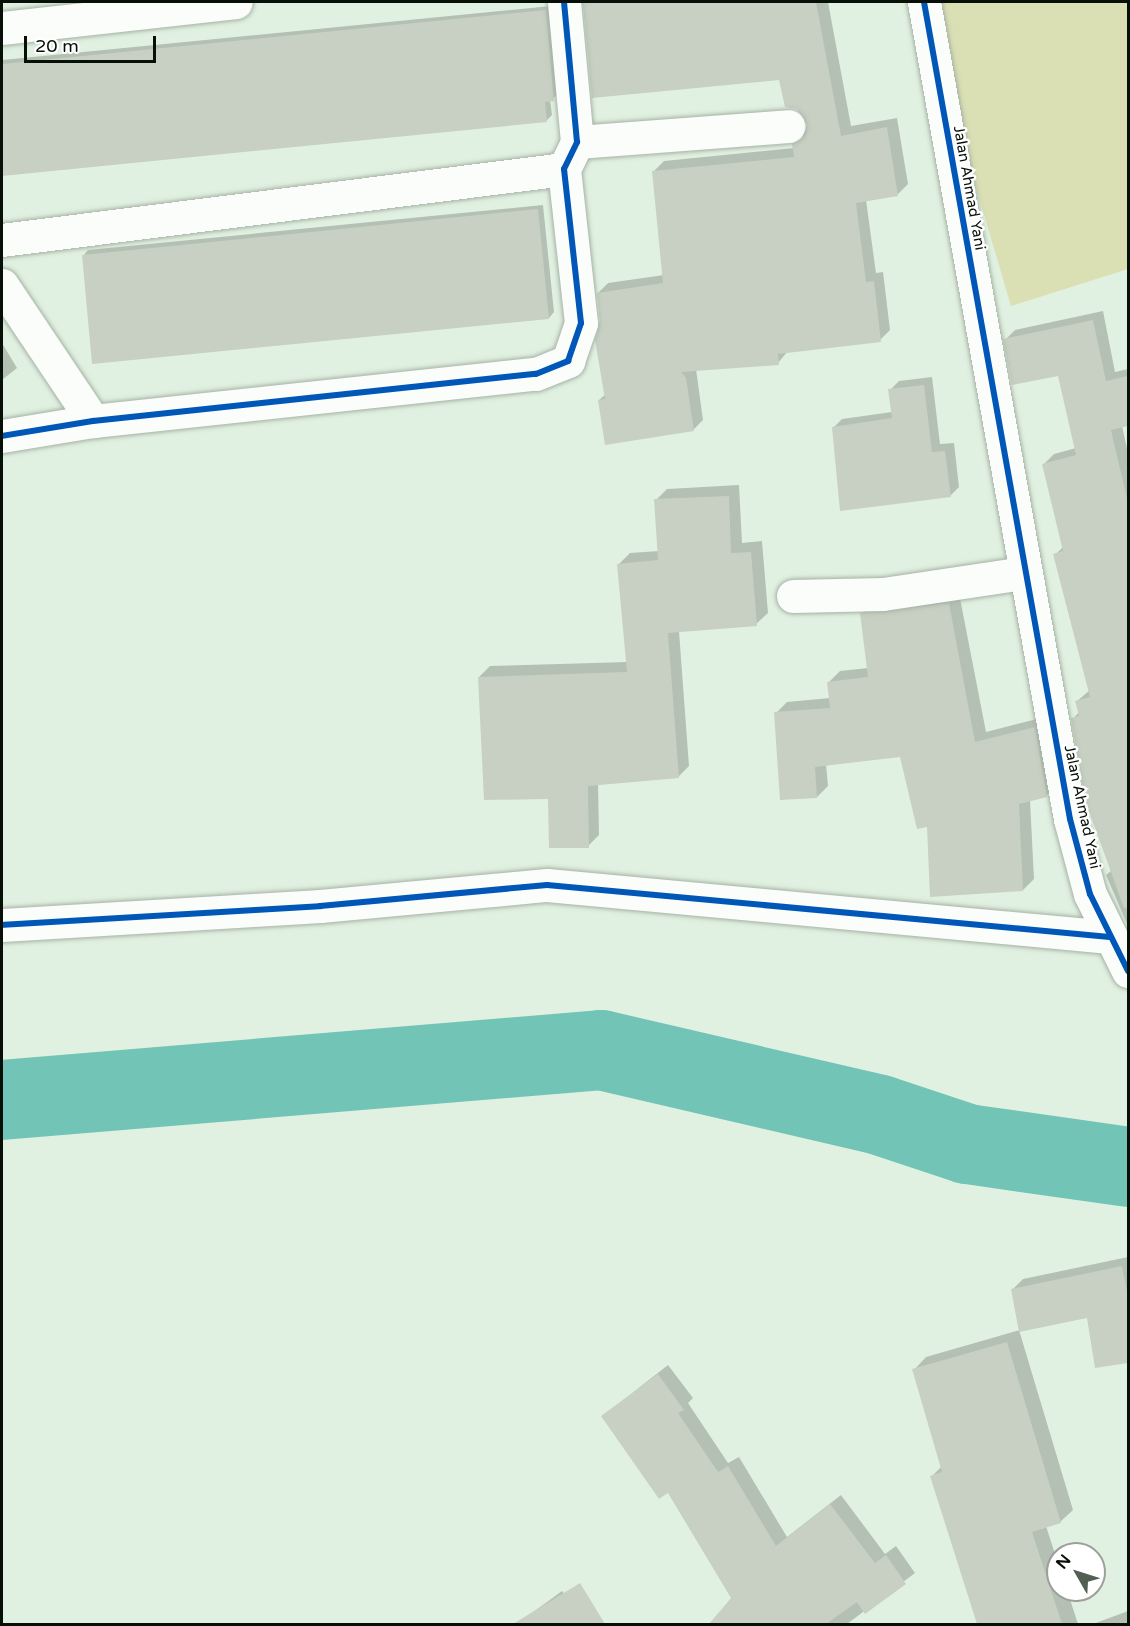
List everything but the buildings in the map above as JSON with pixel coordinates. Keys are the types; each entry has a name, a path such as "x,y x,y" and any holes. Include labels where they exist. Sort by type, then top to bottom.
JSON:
{"street":[{"path":"2,28 60,10 236,2"},
{"path":"2,436 93,421 536,374 568,361 581,323 570,155 564,2"},
{"name":"Jalan Ahmad Yani","path":"924,2 1023,573 1070,819 1090,894 1128,971"},
{"path":"2,240 570,155 788,126"},
{"path":"2,285 93,421"},
{"path":"793,596 883,594 1023,573"},
{"path":"2,925 320,906 547,885 1110,937"}],"green space":[{"path":"921,2 1128,2 1128,269 1011,306"}],"waterway":[{"path":"2,1100 601,1050 880,1115 967,1144 1128,1167"}],"cycle path":[{"path":"2,436 93,421 536,374 568,361 581,323 564,169 577,142 564,2"},
{"path":"924,2 1070,819 1090,894 1128,971"},
{"path":"2,925 320,906 547,885 1110,937"}]}
